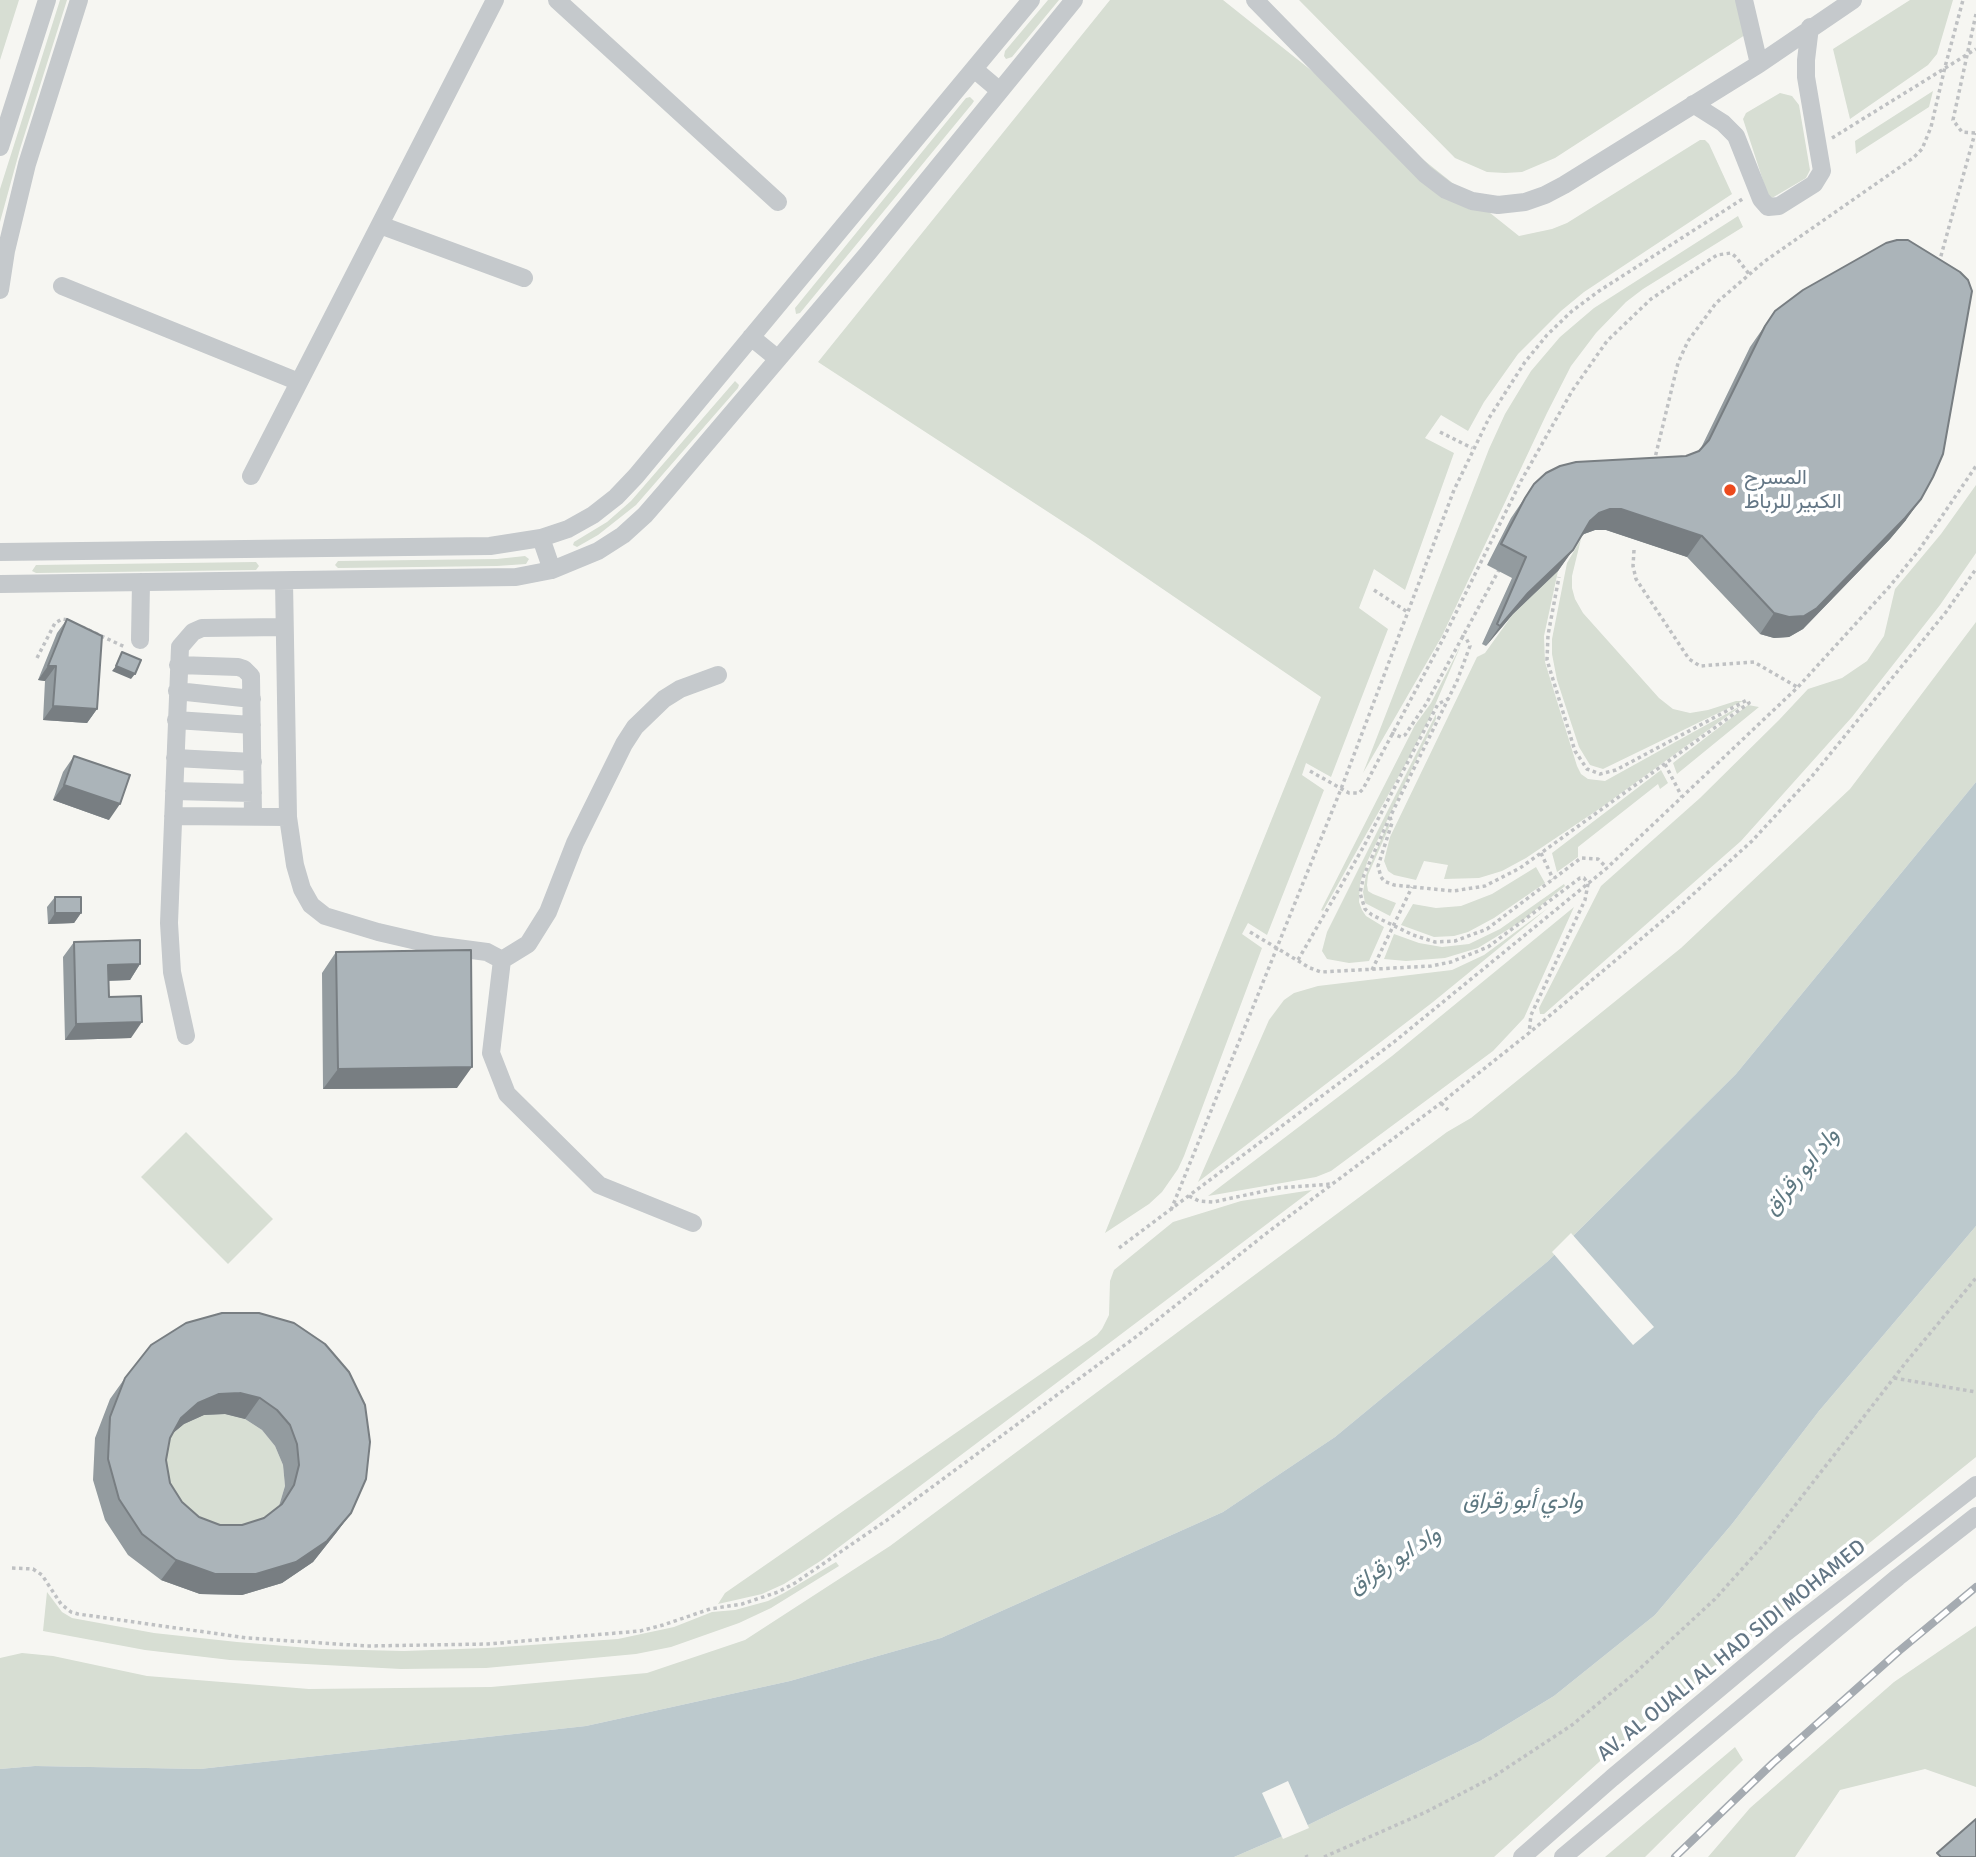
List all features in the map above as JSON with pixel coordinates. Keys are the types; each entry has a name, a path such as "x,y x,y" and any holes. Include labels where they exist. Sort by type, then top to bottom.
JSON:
{"street":[{"path":"0,147 47,0"},
{"path":"0,290 27,164 79,0"},
{"path":"251,476 495,0"},
{"path":"557,0 778,202"},
{"path":"0,552 490,546 541,538 576,524 616,497 1031,0"},
{"path":"0,584 489,579 552,570 598,551 623,535 645,515 778,359 1074,0"},
{"path":"1255,0 1425,174 1446,190 1472,201 1498,205 1525,202 1545,195 1759,64 1853,0"},
{"path":"1744,0 1759,64"},
{"path":"1693,104 1723,123 1736,136 1764,203 1774,208 1814,184 1822,171 1806,69 1810,27"},
{"path":"974,69 1000,91"},
{"path":"380,225 524,278"},
{"path":"62,286 299,382"},
{"path":"751,337 778,359"},
{"path":"541,538 552,570"},
{"path":"284,581 288,817 302,889 311,905 325,916 433,945 487,951 502,960"},
{"path":"133,643 141,582"},
{"path":"186,1036 178,1004 170,948 180,647 193,632 202,628 284,627"},
{"path":"178,665 244,669 251,676 254,816"},
{"path":"502,960 528,944 548,912 575,843 635,727 672,694 698,680 718,675"},
{"path":"177,691 252,699"},
{"path":"176,720 253,725"},
{"path":"175,758 253,762"},
{"path":"174,791 253,793"},
{"path":"173,816 288,817"},
{"path":"502,960 491,1053 507,1094 599,1185 692,1223"},
{"name":"AV. AL OUALI AL HAD SIDI MOHAMED","path":"1522,1857 1784,1634 1976,1485"},
{"path":"1563,1857 1898,1577 1976,1516"}],"path":[{"path":"1652,470 1671,386 1688,341 1716,303 1749,274 1922,149 1931,127 1963,0"},
{"path":"1938,266 1976,133 1962,132 1953,120 1976,14"},
{"path":"1819,147 1976,49"},
{"path":"1171,1210 1340,789 1472,448 1525,362 1547,335 1572,311 1599,290 1757,188"},
{"path":"1310,771 1340,789 1359,793 1448,630 1521,481 1588,365 1614,334 1651,299 1717,255 1731,253 1749,274"},
{"path":"1440,432 1472,448"},
{"path":"1119,1248 1394,1042 1607,868 1798,687 1919,550 1976,466"},
{"path":"1634,550 1636,579 1689,659 1700,666 1754,662 1798,687"},
{"path":"1391,733 1401,737 1405,735 1426,704 1461,636 1505,561"},
{"path":"12,1568 33,1569 42,1575 61,1604 71,1612 193,1632 331,1644 476,1644 617,1633 663,1625 710,1609 761,1599 795,1583 890,1518 1137,1336 1441,1103 1529,1033 1706,884 1767,825 1868,709 1946,612 1976,569"},
{"path":"1390,817 1392,823 1379,861 1381,877 1389,884 1453,891 1470,890 1502,878 1541,853 1749,703 1747,700 1616,771 1600,774 1587,769 1575,751 1547,660 1548,635 1559,577"},
{"path":"1374,590 1409,612"},
{"path":"37,658 55,623 62,619 69,620"},
{"path":"80,626 133,643"},
{"path":"1461,636 1466,638 1470,646 1450,698 1364,875 1361,900 1369,912 1413,935 1435,942 1446,942 1487,929 1581,858 1598,859 1607,868"},
{"path":"1298,960 1364,846 1438,704 1450,698"},
{"path":"1665,764 1682,797"},
{"path":"1541,853 1553,879"},
{"path":"1250,932 1321,972 1431,966 1470,956 1505,936 1580,878 1584,878 1588,884 1582,906 1531,1015 1529,1033"},
{"path":"1371,970 1412,887"},
{"path":"1441,1103 1448,1110"},
{"path":"1189,1196 1199,1201 1213,1202 1279,1188 1333,1184"},
{"path":"1324,1857 1426,1812 1493,1777 1572,1725 1623,1683 1715,1599 1742,1569 1976,1278"},
{"path":"1894,1378 1976,1392"}],"shaded area":[{"path":"0,0 19,0 0,60"},
{"path":"60,0 67,0 0,222 0,189"},
{"path":"1048,0 1059,0 1012,57 1006,59 1005,51"},
{"path":"1110,0 1223,0 1519,236 1567,223 1700,140 1709,144 1732,194 1584,292 1561,311 1518,354 1484,402 1468,431 1441,415 1425,438 1454,453 1405,590 1374,569 1359,608 1388,629 1331,777 1306,763 1302,775 1324,790 1267,935 1248,923 1242,934 1262,948 1184,1156 1162,1192 1149,1204 1105,1233 1321,697 1088,538 818,362"},
{"path":"1299,0 1739,0 1745,35 1555,158 1522,172 1487,172 1455,158"},
{"path":"1910,0 1953,0 1937,54 1928,65 1850,119 1833,49"},
{"path":"1933,91 1929,107 1856,154 1855,141"},
{"path":"1780,93 1792,96 1799,105 1810,170 1806,178 1772,198 1768,196 1743,119 1746,113"},
{"path":"970,97 974,101 972,104 800,313 796,314 795,308 966,98"},
{"path":"1738,216 1743,227 1626,302 1596,333 1571,366 1442,636 1363,773 1489,449 1505,414 1531,371 1560,337 1594,308"},
{"path":"735,381 739,385 738,388 636,505 598,535 577,547 573,545 607,522 631,501"},
{"path":"1976,485 1976,553 1940,605 1852,717 1741,841 1544,1014 1540,1014 1539,1008 1601,886 1700,798 1808,689 1842,678 1867,661 1884,636 1895,589 1941,534"},
{"path":"1581,539 1572,576 1575,599 1583,613 1659,698 1673,709 1690,713 1743,701 1603,769 1590,765 1579,747 1557,680 1552,654 1552,639 1567,563"},
{"path":"525,556 529,559 526,564 497,566 338,568 335,565 338,561 497,559"},
{"path":"256,562 259,566 256,570 32,571 36,565"},
{"path":"1558,571 1544,636 1545,662 1581,774 1588,779 1605,781 1744,704 1602,807 1502,871 1479,878 1444,879 1448,865 1424,861 1416,880 1394,875 1388,871 1384,861 1390,837 1477,657 1485,653 1513,614"},
{"path":"1976,622 1976,782 1736,1074 1547,1262 1335,1437 1223,1512 941,1638 790,1681 586,1726 200,1769 35,1766 0,1769 0,1658 22,1653 53,1656 147,1676 309,1689 491,1687 647,1673 745,1640 890,1546 1447,1132 1471,1118 1681,948 1850,789"},
{"path":"1461,645 1429,719 1405,765 1323,911 1321,910 1415,725 1431,703"},
{"path":"1748,705 1759,707 1677,774 1673,763"},
{"path":"1436,714 1436,719 1368,860 1360,883 1359,902 1362,910 1366,916 1384,927 1369,961 1349,963 1327,959 1322,951 1327,932"},
{"path":"1661,770 1668,783 1660,789 1658,784 1578,847 1578,857 1557,872 1552,853"},
{"path":"1388,823 1390,825 1368,875 1367,885 1368,891 1396,903 1390,916 1365,903 1363,892 1366,875"},
{"path":"1536,867 1545,883 1494,918 1468,932 1434,937 1401,925 1413,904 1436,908 1461,906 1492,894"},
{"path":"1564,884 1565,886 1522,921 1478,948 1445,958 1406,961 1384,959 1394,934 1419,943 1442,947 1469,944 1500,929"},
{"path":"1574,907 1524,1018 1493,1051 1331,1171 1316,1177 1208,1196 1392,1056"},
{"path":"1548,908 1433,1002 1198,1182 1269,1020 1284,1000 1294,993 1318,986 1452,970 1484,955"},
{"path":"186,1132 273,1219 228,1264 141,1177"},
{"path":"1312,1190 822,1560 784,1584 762,1594 718,1604 725,1593 1097,1335 1109,1315 1110,1281 1114,1270 1173,1222 1241,1201"},
{"path":"1976,1226 1976,1457 1609,1753 1494,1857 1234,1857 1308,1825 1480,1741 1554,1696 1655,1615 1732,1524 1819,1411"},
{"path":"225,1414 245,1419 262,1430 275,1446 283,1465 285,1486 279,1506 267,1525 206,1546 156,1459 166,1439 184,1424 204,1415"},
{"path":"836,1562 839,1566 771,1608 739,1623 671,1647 636,1654 486,1668 401,1669 230,1660 145,1650 43,1631 47,1592 62,1612 72,1618 154,1633 321,1649 404,1651 618,1639 674,1627 712,1612 735,1610 768,1601"},
{"path":"1976,1626 1976,1787 1925,1769 1840,1790 1795,1857 1708,1857 1750,1808 1894,1682"},
{"path":"1735,1747 1743,1760 1645,1857 1605,1857"}],"water":[{"name":"وادي أبو رقراق","path":"1976,782 1976,1226 1819,1411 1732,1524 1655,1615 1554,1696 1480,1741 1308,1825 1234,1857 0,1857 0,1769 35,1766 200,1769 586,1726 790,1681 941,1638 1223,1512 1335,1437 1547,1262 1736,1074"}],"pier":[{"path":"1571,1233 1654,1327 1633,1345 1552,1252"},
{"path":"1288,1781 1309,1828 1283,1839 1262,1793"}],"building":[{"name":"المسرح الكبير للرباط","path":"1908,240 1960,272 1968,280 1972,291 1943,454 1921,499 1817,608 1804,616 1789,617 1774,613 1702,536 1621,509 1610,509 1599,513 1590,521 1573,550 1528,593 1500,626 1497,624 1526,557 1501,544 1534,484 1546,473 1576,462 1686,456 1699,451 1709,440 1775,311 1803,290 1886,243"},
{"path":"67,619 102,636 97,709 53,706 56,666 48,666"},
{"path":"122,652 141,660 135,674 116,666"},
{"path":"74,756 130,775 120,804 64,785"},
{"path":"55,897 81,897 81,913 55,913"},
{"path":"140,940 140,964 108,965 109,997 141,996 142,1022 76,1024 74,942"},
{"path":"471,950 472,1067 338,1069 336,952"},
{"path":"222,1313 259,1313 294,1323 325,1344 349,1372 365,1405 370,1442 366,1479 351,1513 327,1541 296,1562 256,1574 215,1574 176,1560 142,1534 119,1499 108,1459 110,1417 125,1378 151,1345 186,1323","holes":["240,1393 260,1398 277,1410 290,1425 297,1444 299,1465 294,1485 282,1504 264,1518 242,1525 220,1525 199,1517 182,1502 170,1483 166,1460 170,1438 181,1418 198,1403 219,1394"]},
{"path":"1976,1819 1976,1857 1941,1857 1937,1853"}],"railway":[{"path":"1675,1857 1773,1763 1976,1587"}],"place":[{"name":"المسرح الكبير للرباط","path":"1730,490"}],"water label":[{"name":"واد ابو رقراق","path":"1802,1172"},
{"name":"واد ابو رقراق","path":"1395,1561"}]}
